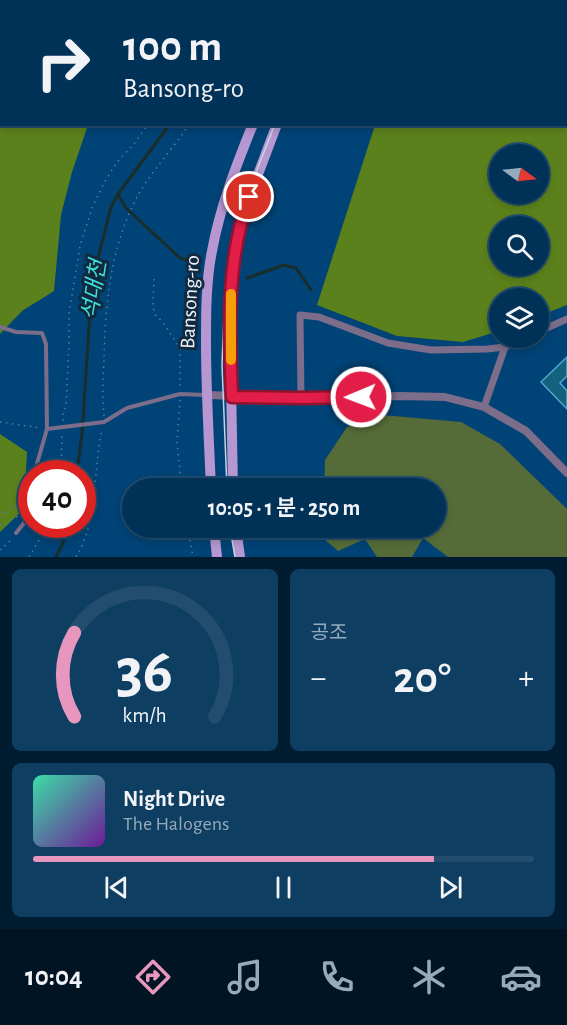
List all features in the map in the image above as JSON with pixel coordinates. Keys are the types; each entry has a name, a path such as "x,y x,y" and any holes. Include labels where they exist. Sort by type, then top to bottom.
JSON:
{"main road":[{"name":"Bansong-ro","path":"210,478 206,395 206,296 220,215 252,126"},
{"name":"Bansong-ro","path":"233,478 231,272 242,217 276,126"},
{"path":"215,538 217,557"},
{"path":"237,538 240,557"}],"street":[{"path":"301,398 300,315 319,317 388,343 431,350 496,348"},
{"path":"549,327 567,319"},
{"path":"484,407 505,348"},
{"path":"206,395 301,398 445,397 484,407 526,431 567,473"}],"lane":[{"path":"0,327 16,332 42,333 46,344 47,429 38,460"},
{"path":"47,429 104,422 127,408 180,394 206,395"}],"path":[{"path":"61,460 63,414 66,406 69,314 80,246 92,208 104,183 117,162 134,144 146,126"},
{"path":"76,557 86,535 90,516 104,422 106,311 114,262 129,216 140,192 188,126"},
{"path":"154,279 154,312 180,348 180,407 177,443 181,478"},
{"path":"0,423 47,429"},
{"path":"62,460 64,428"},
{"path":"0,512 4,514 18,505"},
{"path":"0,525 18,515"},
{"path":"0,550 16,533"},
{"path":"29,557 40,538"},
{"path":"190,538 193,557"}],"green space":[{"path":"0,126 88,126 72,172 61,215 54,291 22,311 0,334"},
{"path":"375,126 567,126 567,305 549,312 549,288 489,288 489,334 463,342 397,336 317,305"},
{"path":"382,415 461,422 500,444 567,509 567,557 448,557 423,538 446,538 446,478 324,478 325,460 347,427"},
{"path":"0,434 27,452 27,460 18,460 18,515 0,532"},
{"path":"323,538 423,538 412,557 377,557 365,539 338,551"}],"building":[{"path":"567,357 567,376 560,383 567,391 567,409 541,382"}],"waterway":[{"name":"석대천","path":"79,460 92,282 111,207 118,194 169,126"},
{"path":"118,194 126,208 180,258 196,263"},
{"path":"247,278 284,265 296,268 311,290"},
{"name":"석대천","path":"56,557 64,538"}],"tram line":[{"path":"227,478 222,365 224,314 240,227 251,185 274,126"},
{"path":"232,538 235,557"}],"slow traffic":[{"path":"231,294 231,360"}],"route":[{"path":"249,197 242,217 231,272 232,397 361,397"}]}
